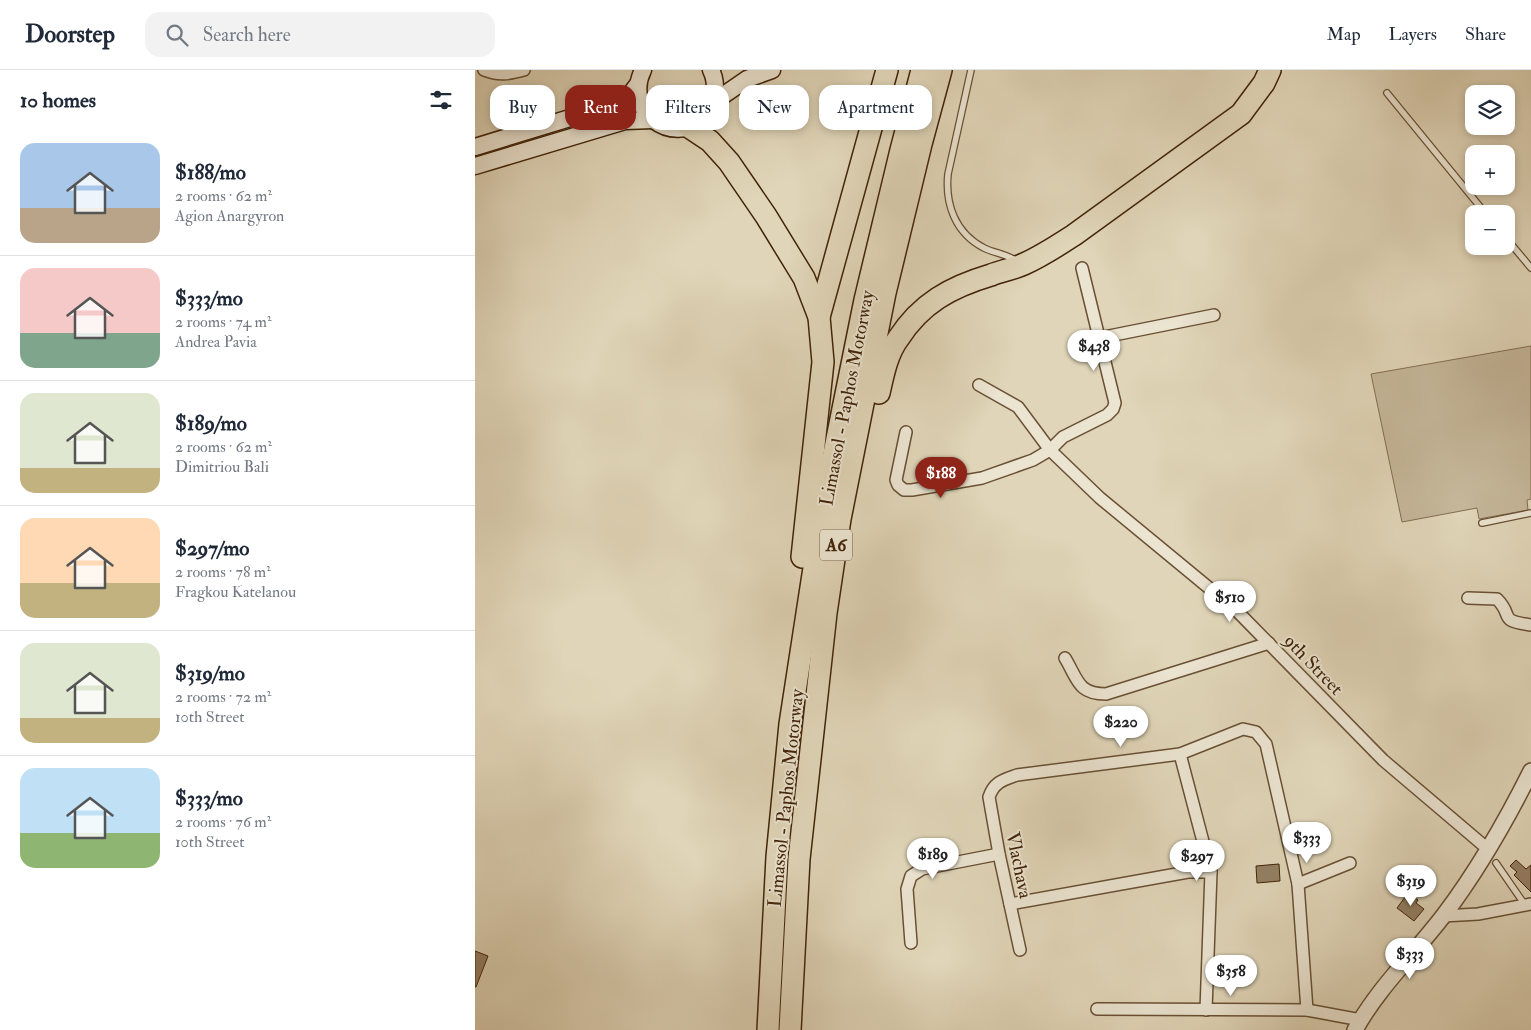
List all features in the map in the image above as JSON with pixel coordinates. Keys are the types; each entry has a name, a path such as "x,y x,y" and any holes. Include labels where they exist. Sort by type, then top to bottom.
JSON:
{"highway":[{"path":"819,317 887,70"},
{"name":"Limassol - Paphos Motorway","path":"768,1030 777,857 790,724 824,503 863,310 922,70"},
{"name":"Limassol - Paphos Motorway","path":"790,1030 799,859 826,613 840,519 885,293 941,70"},
{"path":"814,717 836,609 849,530 877,401 886,366 897,340 911,320 928,303 942,295 988,275 1022,265 1051,251 1074,236 1241,114 1264,83 1270,70"},
{"path":"694,130 710,141 729,162 804,278 819,317 823,362 795,620 790,724"}],"main road":[{"path":"711,70 715,77 715,85"},
{"path":"729,92 747,78 772,70"},
{"path":"641,77 639,98 646,112"},
{"path":"475,147 619,103 629,96 641,77"},
{"path":"475,166 625,121 646,120"}],"street":[{"path":"484,70 495,74 508,74 524,70"},
{"path":"906,432 896,480 898,486 904,490 912,490 982,478 1033,460 1050,450 1063,437 1107,415 1113,409 1115,403 1083,268"},
{"path":"1099,338 1214,316"},
{"name":"9th Street","path":"979,385 1018,407 1050,450 1100,498 1237,611 1383,760 1493,856"},
{"path":"1468,598 1497,599 1502,604 1507,618 1511,622 1531,625"},
{"path":"1065,658 1083,689 1092,694 1106,694 1269,642"},
{"path":"1205,1010 1211,872 1180,754 1243,729 1256,732 1266,744 1298,884 1307,1010"},
{"name":"Vlachava","path":"1020,950 999,854 989,797 992,788 1000,781 1017,775 1180,754"},
{"path":"1097,1009 1307,1010 1358,1025 1443,916 1493,856 1531,771"},
{"path":"911,943 907,889 911,876 922,869 999,854"},
{"path":"1298,884 1350,863"},
{"path":"1010,904 1188,872 1211,872"},
{"path":"1443,916 1478,914 1528,904"}],"lane":[{"path":"971,70 948,174 946,190 948,201 961,230 972,240 984,248 1011,257 1022,265"},
{"path":"1387,93 1479,205"},
{"path":"1515,249 1531,268"},
{"path":"1482,523 1531,513"},
{"path":"1493,856 1528,904"}],"shaded area":[{"path":"1531,346 1531,499 1527,500 1528,510 1479,519 1477,508 1402,522 1371,374"}],"building":[{"path":"1516,860 1526,869 1531,865 1531,892 1514,875 1517,872 1510,866"},
{"path":"1279,864 1280,881 1257,883 1256,866"},
{"path":"1408,893 1418,900 1416,903 1424,909 1414,921 1397,908"},
{"path":"475,951 488,956 476,987 475,987"}]}
